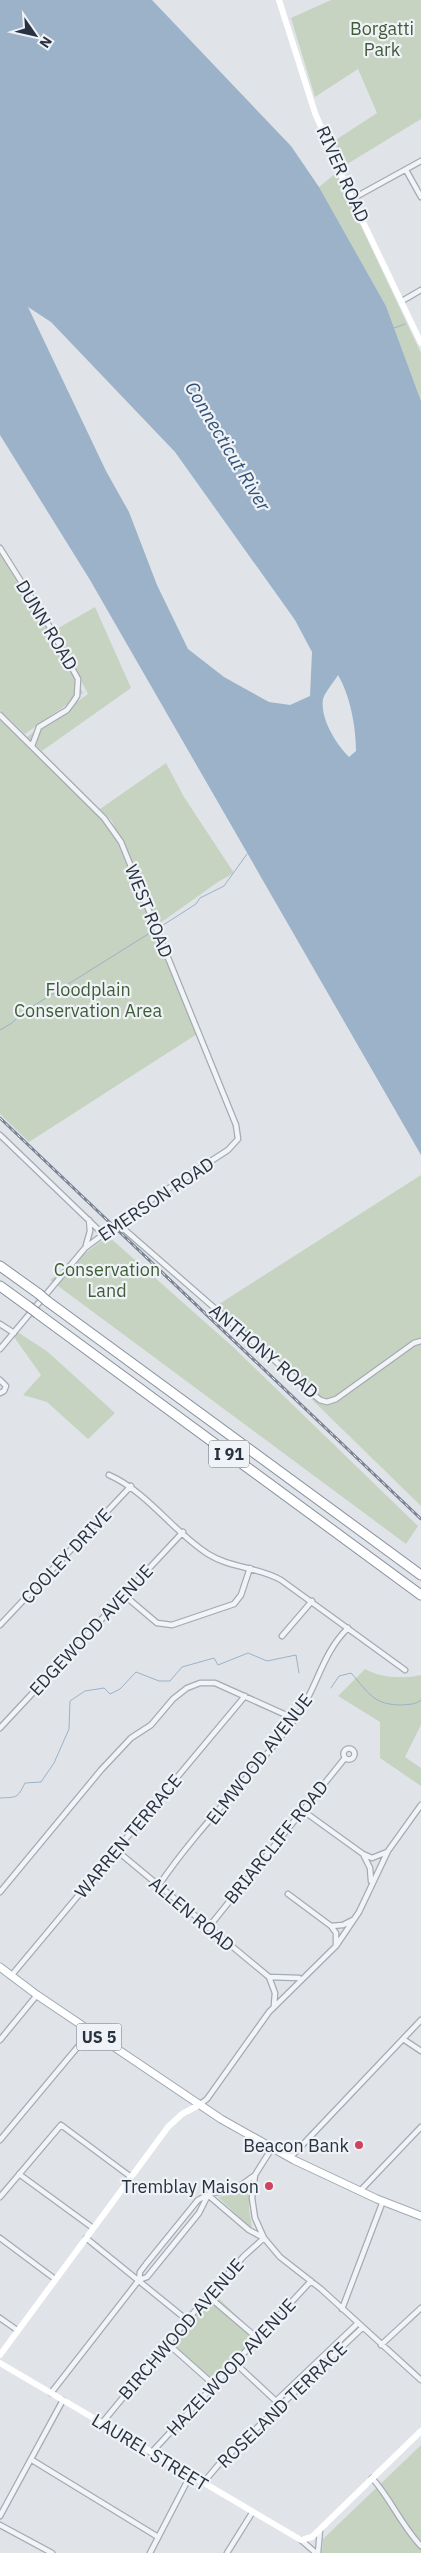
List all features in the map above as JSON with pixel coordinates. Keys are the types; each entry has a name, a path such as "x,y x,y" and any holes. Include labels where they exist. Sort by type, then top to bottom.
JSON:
{"highway":[{"name":"I 91","path":"0,1266 421,1575"},
{"name":"I 91","path":"0,1286 421,1595"}],"main road":[{"name":"US 5","path":"0,1967 37,1995 199,2105 290,2158 360,2191 421,2216"}],"street":[{"name":"RIVER ROAD","path":"279,0 312,104 352,199 421,342"},
{"path":"352,199 421,161"},
{"path":"406,170 421,197"},
{"path":"402,301 421,290"},
{"name":"DUNN ROAD","path":"0,548 48,624 78,679 77,696 73,702 67,710 39,727 32,746"},
{"name":"WEST ROAD","path":"0,715 104,818 121,842 228,1103 238,1132 236,1143"},
{"path":"0,1135 103,1234"},
{"name":"EMERSON ROAD","path":"0,1349 85,1248 117,1223 227,1152 236,1143"},
{"path":"85,1248 90,1233 89,1220"},
{"name":"ANTHONY ROAD","path":"117,1223 320,1400 327,1402 336,1399 414,1343 421,1341"},
{"path":"0,1324 14,1333"},
{"path":"0,1380 6,1386 4,1391 0,1393"},
{"path":"109,1475 132,1486 212,1556 273,1575 312,1601 405,1670"},
{"name":"COOLEY DRIVE","path":"0,1625 132,1486"},
{"name":"EDGEWOOD AVENUE","path":"0,1728 183,1532"},
{"path":"124,1594 157,1623 172,1625 234,1604 241,1595 250,1568"},
{"path":"282,1636 312,1601"},
{"name":"ELMWOOD AVENUE","path":"159,1885 295,1719 316,1686 326,1655 348,1628"},
{"path":"0,1892 108,1762 131,1738 155,1721 179,1694 191,1685 208,1682 245,1696 295,1719"},
{"name":"WARREN TERRACE","path":"11,1976 245,1696"},
{"name":"BRIARCLIFF ROAD","path":"208,1928 345,1758"},
{"path":"0,2356 17,2330 173,2121 185,2112 204,2103 274,2005 302,1978 316,1968 336,1946 354,1919 388,1851 421,1805"},
{"path":"302,1810 363,1854 375,1858 388,1851"},
{"name":"ALLEN ROAD","path":"116,1850 269,1977"},
{"path":"363,1854 371,1870 371,1886"},
{"path":"288,1894 331,1926 336,1935 336,1946"},
{"path":"331,1926 343,1925 354,1919"},
{"path":"274,2005 274,1993 269,1977 295,1980 302,1978"},
{"path":"0,2040 37,1995"},
{"path":"290,2158 421,2020"},
{"path":"0,2140 91,2031"},
{"path":"403,2039 421,2051"},
{"path":"0,2197 61,2125 131,2177"},
{"path":"360,2191 421,2128"},
{"path":"139,2280 140,2272 198,2200 208,2195 234,2190 255,2175 272,2148"},
{"path":"19,2174 93,2228"},
{"path":"255,2175 252,2205 256,2223 264,2238 280,2256 311,2281 421,2380"},
{"path":"208,2195 249,2230 264,2238"},
{"path":"51,2393 139,2280 146,2277 156,2267 199,2213 208,2195"},
{"path":"342,2310 383,2201"},
{"path":"0,2238 55,2279"},
{"path":"86,2238 187,2320"},
{"name":"BIRCHWOOD AVENUE","path":"102,2423 208,2296 258,2241 264,2238"},
{"name":"HAZELWOOD AVENUE","path":"151,2452 256,2337 311,2281"},
{"path":"208,2296 256,2337"},
{"path":"381,2345 421,2308"},
{"path":"0,2318 17,2330"},
{"path":"276,2401 357,2324"},
{"name":"ROSELAND TERRACE","path":"202,2483 220,2463 362,2328"},
{"path":"167,2343 213,2384"},
{"path":"234,2362 280,2405"},
{"name":"LAUREL STREET","path":"0,2364 301,2540"},
{"path":"0,2516 32,2460 62,2400"},
{"path":"301,2540 312,2536 320,2529 421,2432"},
{"path":"32,2460 158,2538"},
{"path":"150,2553 190,2476"},
{"path":"372,2478 421,2546"},
{"path":"227,2553 252,2512"},
{"path":"0,2525 52,2553"},
{"path":"317,2553 320,2529"},
{"path":"301,2540 317,2553"}],"green space":[{"name":"Borgatti Park","path":"331,0 421,0 421,119 344,166 334,141 377,113 358,69 315,97 291,18"},
{"path":"336,173 421,353 421,401 386,306 319,187"},
{"path":"0,548 56,642 83,693 25,734 0,710"},
{"path":"95,607 131,688 42,751 27,737 88,694 55,630"},
{"name":"Floodplain Conservation Area","path":"0,717 109,822 197,1034 29,1142 0,1114"},
{"path":"166,763 184,797 234,873 218,882 156,926 112,821 100,809"},
{"path":"421,1175 421,1506 216,1306"},
{"name":"Conservation Land","path":"108,1236 233,1347 418,1526 406,1544 50,1280"},
{"name":"Conservation Land","path":"4,1323 48,1352 115,1413 88,1439 47,1402 23,1395 41,1375"},
{"path":"365,1669 392,1677 421,1675 421,1725 405,1757 421,1768 421,1786 380,1758 380,1722 338,1696"},
{"path":"250,2187 249,2208 252,2229 218,2197 234,2194"},
{"path":"214,2294 255,2333 241,2364 215,2384 171,2346 194,2312"},
{"path":"421,2445 421,2553 322,2553 323,2539"}],"water":[{"name":"Connecticut River","path":"0,0 152,0 291,146 319,187 386,306 421,401 421,1155 90,580 0,435","holes":["28,307 51,322 175,452 295,620 312,652 310,696 290,705 269,702 224,677 188,649 157,585 129,512 106,471","338,675 352,712 355,732 356,751 349,757 330,731 324,715 324,696"]}],"waterway":[{"path":"394,328 405,324"},
{"path":"160,927 196,904 200,898 224,886 247,854"},
{"path":"0,1030 12,1023 22,1013 153,931"},
{"path":"0,1798 18,1795 25,1783 41,1782 54,1763 69,1729 70,1701 85,1691 104,1688 110,1694 120,1689 136,1672 159,1681 170,1681 182,1667 214,1658 218,1665 248,1653 267,1661 296,1655 299,1673"},
{"path":"331,1688 339,1676 351,1673 367,1692 384,1703 402,1705 414,1704 421,1700"}],"railway":[{"path":"0,1118 421,1519"}],"place":[{"name":"Beacon Bank","path":"359,2145"},
{"name":"Tremblay Maison","path":"269,2186"}]}
